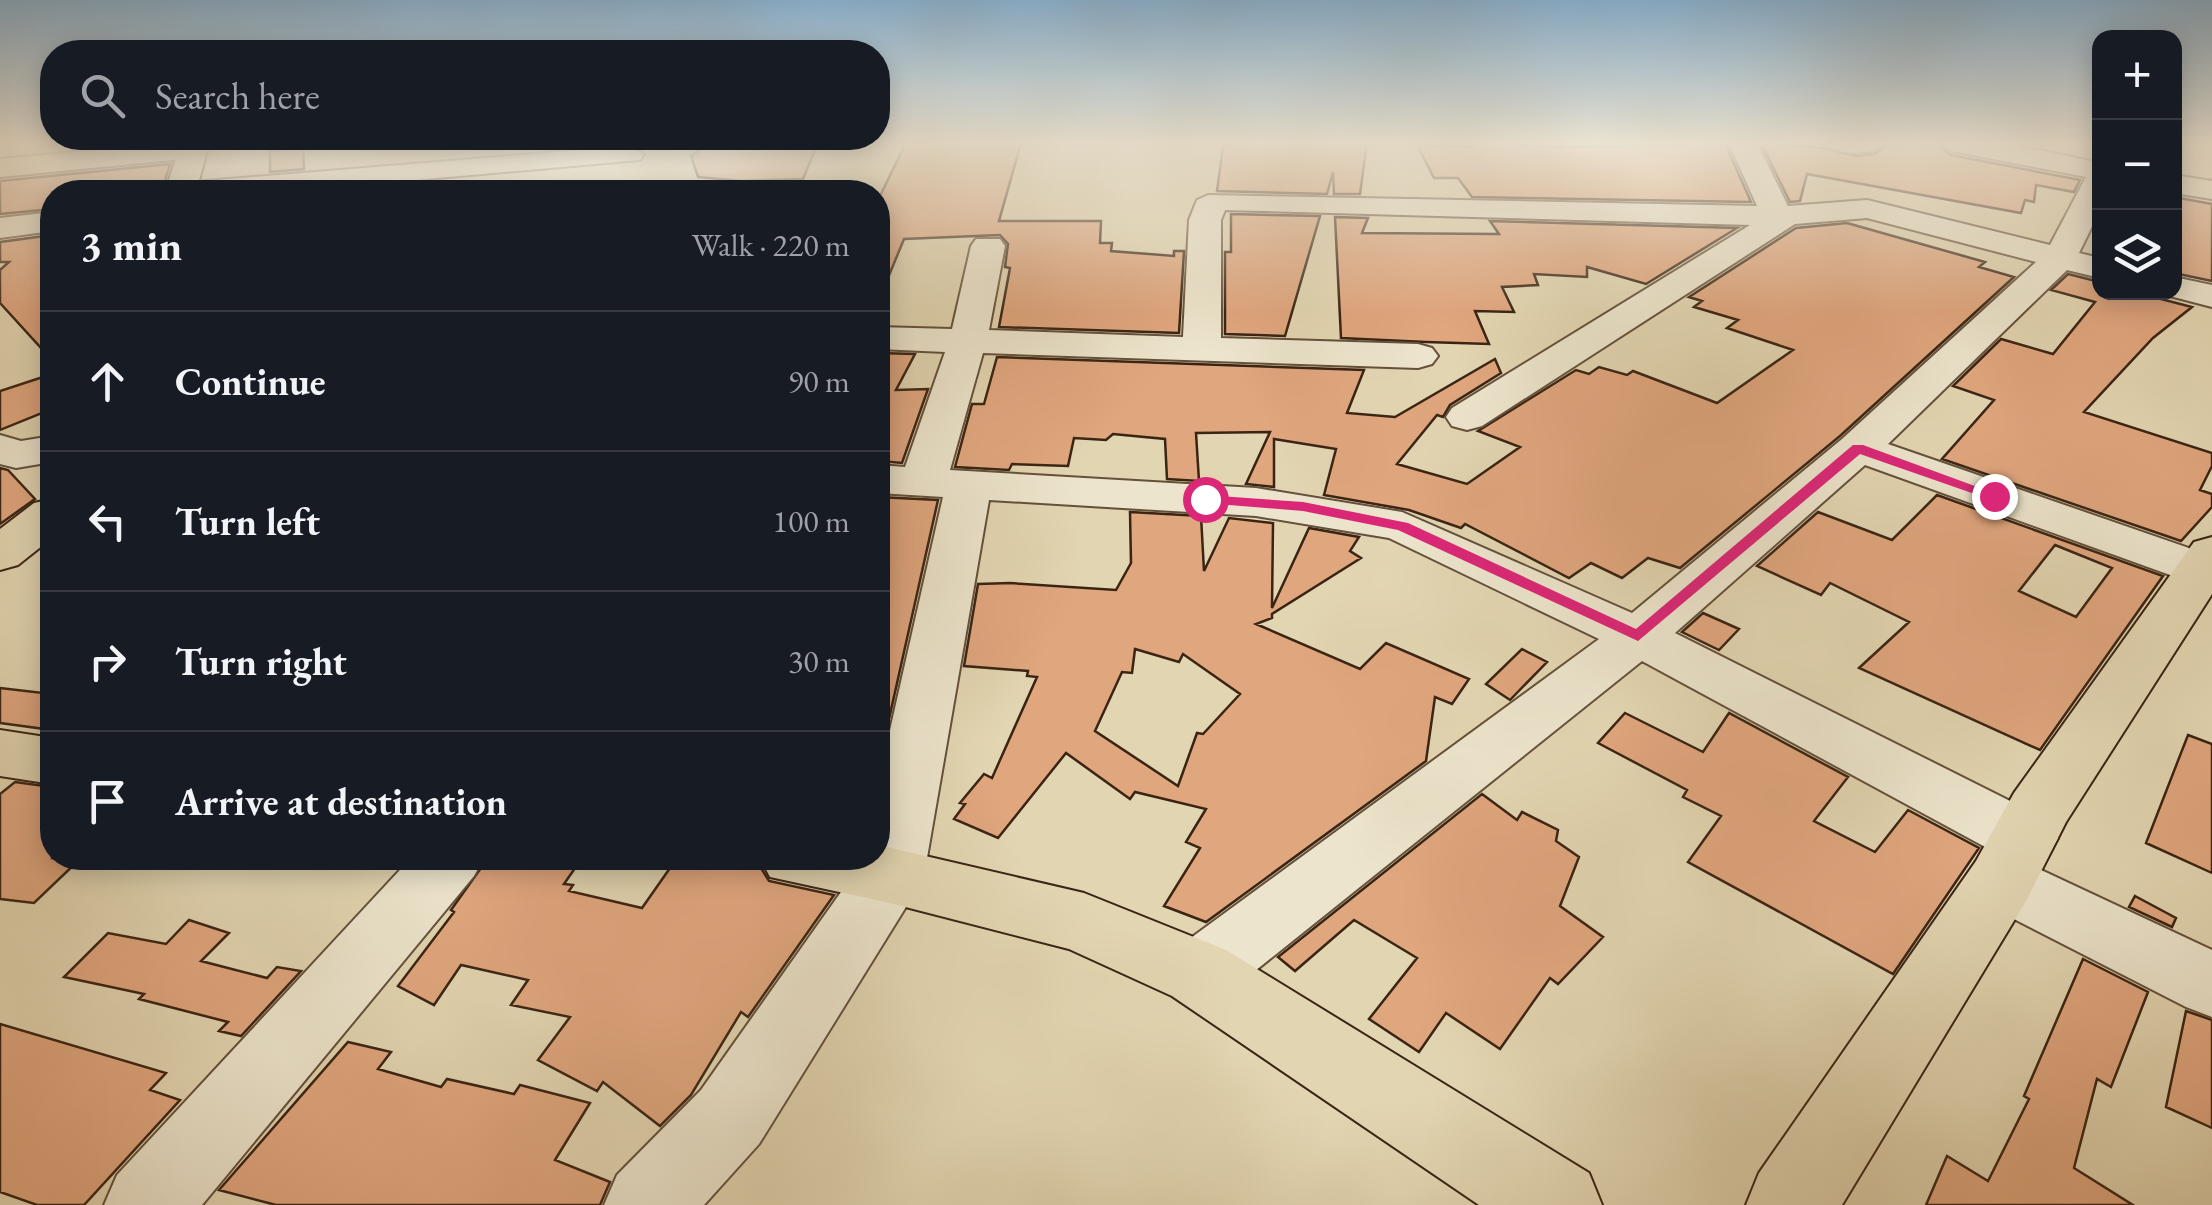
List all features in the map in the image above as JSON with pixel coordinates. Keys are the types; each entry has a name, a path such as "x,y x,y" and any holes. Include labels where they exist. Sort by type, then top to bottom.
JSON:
{"main road":[{"path":"0,554 40,523"},
{"path":"1791,1205 2013,859 2038,811 2207,561"},
{"path":"0,753 40,759"},
{"path":"862,870 1084,923 1200,973 1558,1205"}],"street":[{"path":"1202,349 1205,220 1211,202 1240,199"},
{"path":"1529,199 1783,216 1867,209 2080,263"},
{"path":"1774,199 1783,216"},
{"path":"1200,973 1638,636 2080,263 2092,210"},
{"path":"1467,418 1783,216"},
{"path":"0,228 40,223"},
{"path":"647,1205 730,1116 890,875 923,482 968,340 988,246"},
{"path":"2182,289 2212,296"},
{"path":"890,338 1418,356"},
{"path":"0,448 16,454 40,451"},
{"path":"1858,448 2207,561"},
{"path":"923,482 1256,502 1402,526 1638,636 2013,859 2212,985"},
{"path":"147,1205 440,870"}],"building":[{"path":"0,199 40,199 40,210 0,214"},
{"path":"890,199 1005,199 999,221 1101,221 1100,243 1112,243 1111,251 1174,256 1174,251 1184,251 1179,333 999,327 1010,268 1005,267 1008,244 1000,235 904,239 890,273"},
{"path":"1597,199 1750,199 1751,202"},
{"path":"1945,199 2034,199 2025,200 2021,213"},
{"path":"2182,199 2212,204 2212,281 2182,275"},
{"path":"1231,214 1320,216 1285,336 1225,334 1225,252 1231,252"},
{"path":"1335,217 1368,218 1362,233 1499,234 1490,221 1737,228 1646,284 1587,267 1587,277 1534,274 1538,285 1502,287 1514,312 1475,311 1489,344 1341,338"},
{"path":"1847,223 1985,262 1979,267 2014,277 1840,436 1680,568 1648,558 1622,578 1591,563 1569,578 1465,524 1461,528 1409,510 1324,495 1336,449 1274,439 1274,487 1246,484 1270,432 1196,433 1199,481 1167,479 1165,439 1113,434 1106,440 1074,438 1068,466 1012,464 1009,470 955,467 972,404 984,404 997,357 1364,370 1347,413 1395,417 1495,359 1501,373 1450,405 1443,417 1437,415 1397,464 1467,484 1520,447 1478,431 1576,370 1589,374 1599,367 1627,375 1633,371 1717,403 1793,350 1727,328 1738,320 1694,307 1702,301 1689,297 1796,228"},
{"path":"40,237 40,347 0,303 0,270 9,262 0,262 0,242"},
{"path":"2068,274 2092,280 2092,300 2165,300 2192,307 2153,338 2084,412 2212,453 2212,466 2200,490 2212,494 2212,507 2181,541 1942,459 1994,400 1953,386 2001,339 2053,354 2095,302 2051,290"},
{"path":"890,353 915,354 896,390 928,389 902,463 890,462"},
{"path":"40,378 40,414 0,430 0,391"},
{"path":"0,468 8,470 35,499 0,524"},
{"path":"1937,495 2163,576 2040,750 1859,668 1909,622 1830,583 1821,595 1757,566 1818,512 1892,540","holes":["2055,545 2112,568 2076,617 2019,591"]},
{"path":"890,498 938,500 890,714"},
{"path":"1130,512 1201,516 1204,571 1229,518 1273,523 1272,608 1309,528 1359,537 1350,551 1361,558 1272,614 1272,618 1256,624 1360,669 1386,643 1469,679 1452,704 1435,697 1426,761 1206,922 1164,906 1200,848 1186,842 1206,809 1135,792 1130,799 1066,753 998,838 954,819 965,804 960,803 984,774 992,778 1037,677 1027,676 1028,671 964,666 978,584 1116,590 1131,563","holes":["1135,649 1179,662 1183,654 1240,694 1203,734 1197,733 1178,786 1095,731 1122,672 1132,673"]},
{"path":"1703,613 1739,629 1719,650 1682,632"},
{"path":"1522,649 1547,662 1510,700 1486,684"},
{"path":"0,688 40,693 40,728 0,723"},
{"path":"1625,713 1703,752 1729,713 1848,777 1814,821 1875,852 1908,810 1979,848 1893,974 1688,862 1721,816 1683,797 1687,790 1598,743"},
{"path":"2188,735 2212,744 2212,873 2146,843"},
{"path":"15,782 40,785 40,870 69,870 34,903 0,899 0,794"},
{"path":"1482,794 1517,820 1522,812 1558,830 1556,841 1579,857 1560,906 1603,937 1558,984 1550,978 1500,1049 1446,1013 1419,1052 1369,1019 1417,958 1354,920 1295,971 1278,957"},
{"path":"479,870 574,870 564,884 573,885 569,891 642,908 669,870 762,870 769,881 834,895 748,1017 741,1012 691,1095 660,1126 603,1082 597,1091 538,1060 570,1017 511,1005 528,980 461,965 434,1005 398,986 454,912 451,910"},
{"path":"2135,896 2176,918 2172,927 2129,907"},
{"path":"189,920 229,933 201,961 267,978 277,967 301,971 241,1036 219,1031 228,1022 139,999 144,994 64,977 108,933 166,944"},
{"path":"2083,959 2148,992 2111,1087 2097,1079 2074,1168 2133,1205 1926,1205 1947,1156 1988,1181 2029,1099 2024,1096"},
{"path":"2186,1011 2212,1020 2212,1128 2166,1107"},
{"path":"0,1024 166,1073 150,1090 180,1100 84,1205 37,1205 0,1192"},
{"path":"348,1042 391,1052 378,1069 441,1087 447,1079 514,1094 520,1085 590,1103 555,1160 610,1182 600,1205 276,1205 219,1190"}],"route":[{"path":"1205,499 1303,507 1402,526 1638,636 1858,448 1994,496"}]}
